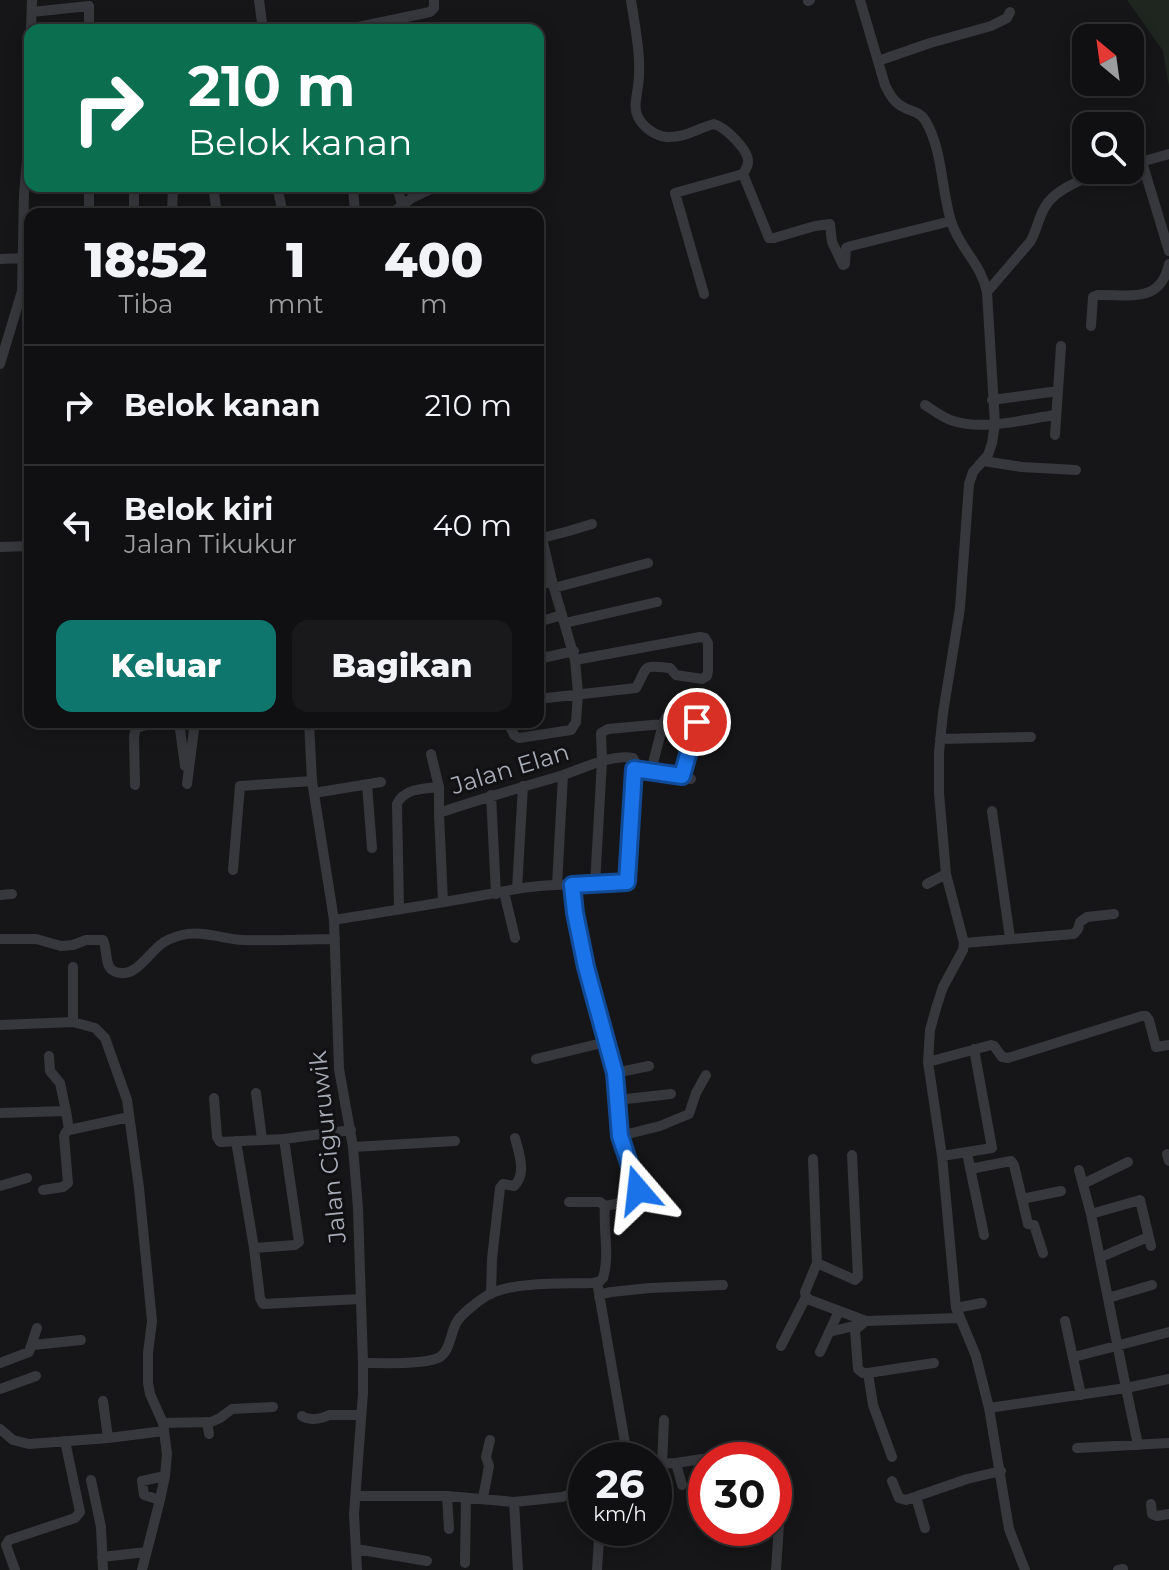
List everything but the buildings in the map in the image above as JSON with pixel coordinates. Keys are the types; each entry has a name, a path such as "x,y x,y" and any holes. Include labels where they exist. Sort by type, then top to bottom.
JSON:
{"street":[{"path":"259,0 262,24"},
{"path":"373,24 427,13 434,8 434,0"},
{"path":"631,0 639,69 636,98 639,118 647,128 665,137 682,137 719,125 748,158 743,174 769,238 830,224 832,242 843,265 846,248 951,221"},
{"path":"860,0 891,97 898,104 921,115 926,122 934,143 951,221 982,273 987,292 995,424 992,443 969,484 960,608 940,739 939,793 946,874 964,943 937,1005 930,1030 928,1062 942,1156 958,1313 974,1348 989,1408 1009,1529 1025,1570"},
{"path":"32,6 89,6 89,24"},
{"path":"878,61 991,26 1007,18 1010,12"},
{"path":"1144,161 1169,154"},
{"path":"1144,169 1169,251"},
{"path":"704,294 675,193 743,174"},
{"path":"987,292 1034,237 1042,213 1052,197 1076,184"},
{"path":"399,192 402,205"},
{"path":"398,208 423,192"},
{"path":"0,259 24,258 24,208"},
{"path":"1091,326 1093,297 1150,293 1160,286 1169,264"},
{"path":"0,364 5,332 24,284"},
{"path":"1055,435 1061,346"},
{"path":"992,400 1058,391"},
{"path":"925,405 953,421 966,424 995,424 1056,415"},
{"path":"983,461 1076,470"},
{"path":"544,538 592,524"},
{"path":"0,547 24,546"},
{"path":"511,728 519,738 571,730 576,722 578,693 575,656 544,553"},
{"path":"544,585 648,563"},
{"path":"544,621 657,602"},
{"path":"544,659 700,637 708,643 708,671 702,679 676,675 670,668 649,666 644,669 636,688 544,698"},
{"name":"Jalan Elan","path":"443,902 439,813 602,761 628,757 634,764 651,771 687,777 697,722 692,718 670,714 663,724"},
{"path":"595,885 602,761 600,735 605,729 663,724 651,771"},
{"path":"135,785 135,730 138,728"},
{"path":"181,728 187,784 194,728"},
{"name":"Jalan Ciguruwik","path":"309,728 313,787 334,920 338,1057 351,1130 358,1208 363,1393 354,1514 357,1570"},
{"path":"940,739 1031,737"},
{"path":"431,754 439,787 439,813"},
{"path":"334,920 517,889 627,882 634,764"},
{"path":"557,885 563,775"},
{"path":"233,870 240,786 313,787 381,782"},
{"path":"367,785 372,848"},
{"path":"517,889 523,786"},
{"path":"399,909 397,804 399,799 411,792 439,787"},
{"path":"491,795 500,893 515,938"},
{"path":"992,811 1010,938"},
{"path":"927,884 946,874"},
{"path":"572,885 586,967 615,1073 620,1136 638,1190 636,1195 624,1202 605,1206"},
{"path":"964,943 1074,934 1082,920 1114,914"},
{"path":"0,939 36,939 61,946 86,940 103,940 107,964 119,974 128,973 161,944 184,934 262,939 335,939"},
{"path":"73,967 73,1022"},
{"path":"928,1062 991,1045 1002,1057 1008,1058 1142,1016 1149,1020 1156,1047 1169,1045"},
{"path":"0,1025 73,1022 95,1028 105,1038 122,1084 139,1188 152,1321 148,1383 164,1427 167,1454 160,1500 142,1570"},
{"path":"536,1059 606,1042"},
{"path":"942,1156 992,1148 974,1049"},
{"path":"49,1056 50,1071 60,1083 69,1130"},
{"path":"615,1073 649,1066"},
{"path":"620,1136 660,1126 689,1114 706,1075"},
{"path":"256,1093 262,1139"},
{"path":"617,1100 671,1094"},
{"path":"214,1098 218,1141 284,1139 351,1130"},
{"path":"0,1113 66,1111"},
{"path":"43,1190 63,1187 68,1183 66,1132 129,1117"},
{"path":"491,1294 500,1188 503,1184 514,1186 520,1178 515,1138"},
{"path":"254,1248 295,1245 299,1242 284,1139"},
{"path":"236,1141 263,1304 360,1299"},
{"path":"353,1147 455,1141"},
{"path":"967,1153 984,1235"},
{"path":"817,1263 855,1280 858,1277 852,1155"},
{"path":"781,1346 806,1297 805,1292 817,1263 813,1159"},
{"path":"970,1169 1011,1161 1028,1224 1037,1229 1043,1253"},
{"path":"1083,1184 1128,1162"},
{"path":"1079,1170 1101,1257 1138,1445"},
{"path":"0,1186 27,1178"},
{"path":"1022,1199 1061,1191"},
{"path":"1091,1214 1140,1200 1150,1242 1101,1257"},
{"path":"569,1202 600,1202 605,1206"},
{"path":"363,1363 414,1362 439,1357 446,1350 459,1319 491,1294 519,1286 597,1282 603,1278 606,1264 605,1206"},
{"path":"597,1282 625,1442"},
{"path":"599,1297 611,1292 650,1288 723,1285"},
{"path":"1108,1298 1152,1285"},
{"path":"806,1297 862,1323"},
{"path":"829,1332 862,1323 958,1313 982,1303"},
{"path":"820,1352 839,1311"},
{"path":"1065,1321 1081,1395"},
{"path":"862,1323 854,1333 858,1369 863,1373 934,1363"},
{"path":"0,1363 26,1354 33,1345 37,1328"},
{"path":"1074,1357 1169,1332"},
{"path":"33,1345 81,1340"},
{"path":"868,1373 873,1405 892,1457"},
{"path":"0,1389 36,1376"},
{"path":"989,1408 1169,1379"},
{"path":"103,1401 108,1438"},
{"path":"0,1429 13,1440 29,1444 108,1438 207,1422 220,1418 232,1409 273,1407"},
{"path":"302,1416 306,1419 360,1415"},
{"path":"661,1442 664,1420"},
{"path":"207,1422 209,1434"},
{"path":"483,1498 490,1440"},
{"path":"15,1570 6,1545 9,1540 75,1518 80,1512 65,1441"},
{"path":"1077,1448 1169,1443"},
{"path":"672,1463 688,1461"},
{"path":"676,1463 682,1485"},
{"path":"892,1481 899,1498 906,1500 1001,1471"},
{"path":"160,1500 144,1495 142,1481 165,1476"},
{"path":"91,1480 101,1527 103,1570"},
{"path":"356,1496 447,1496 514,1502 568,1495"},
{"path":"447,1496 449,1529"},
{"path":"916,1497 925,1528"},
{"path":"465,1563 466,1498"},
{"path":"514,1502 518,1570"},
{"path":"1151,1504 1152,1514 1169,1514"},
{"path":"597,1570 598,1546"},
{"path":"776,1570 778,1546"},
{"path":"356,1549 427,1561"},
{"path":"102,1557 146,1552"}],"shaded area":[{"path":"1127,0 1169,0 1169,87 1163,51"}],"route":[{"path":"638,1190 620,1136 615,1073 586,967 572,885 627,882 634,769 682,776 697,722"}]}
